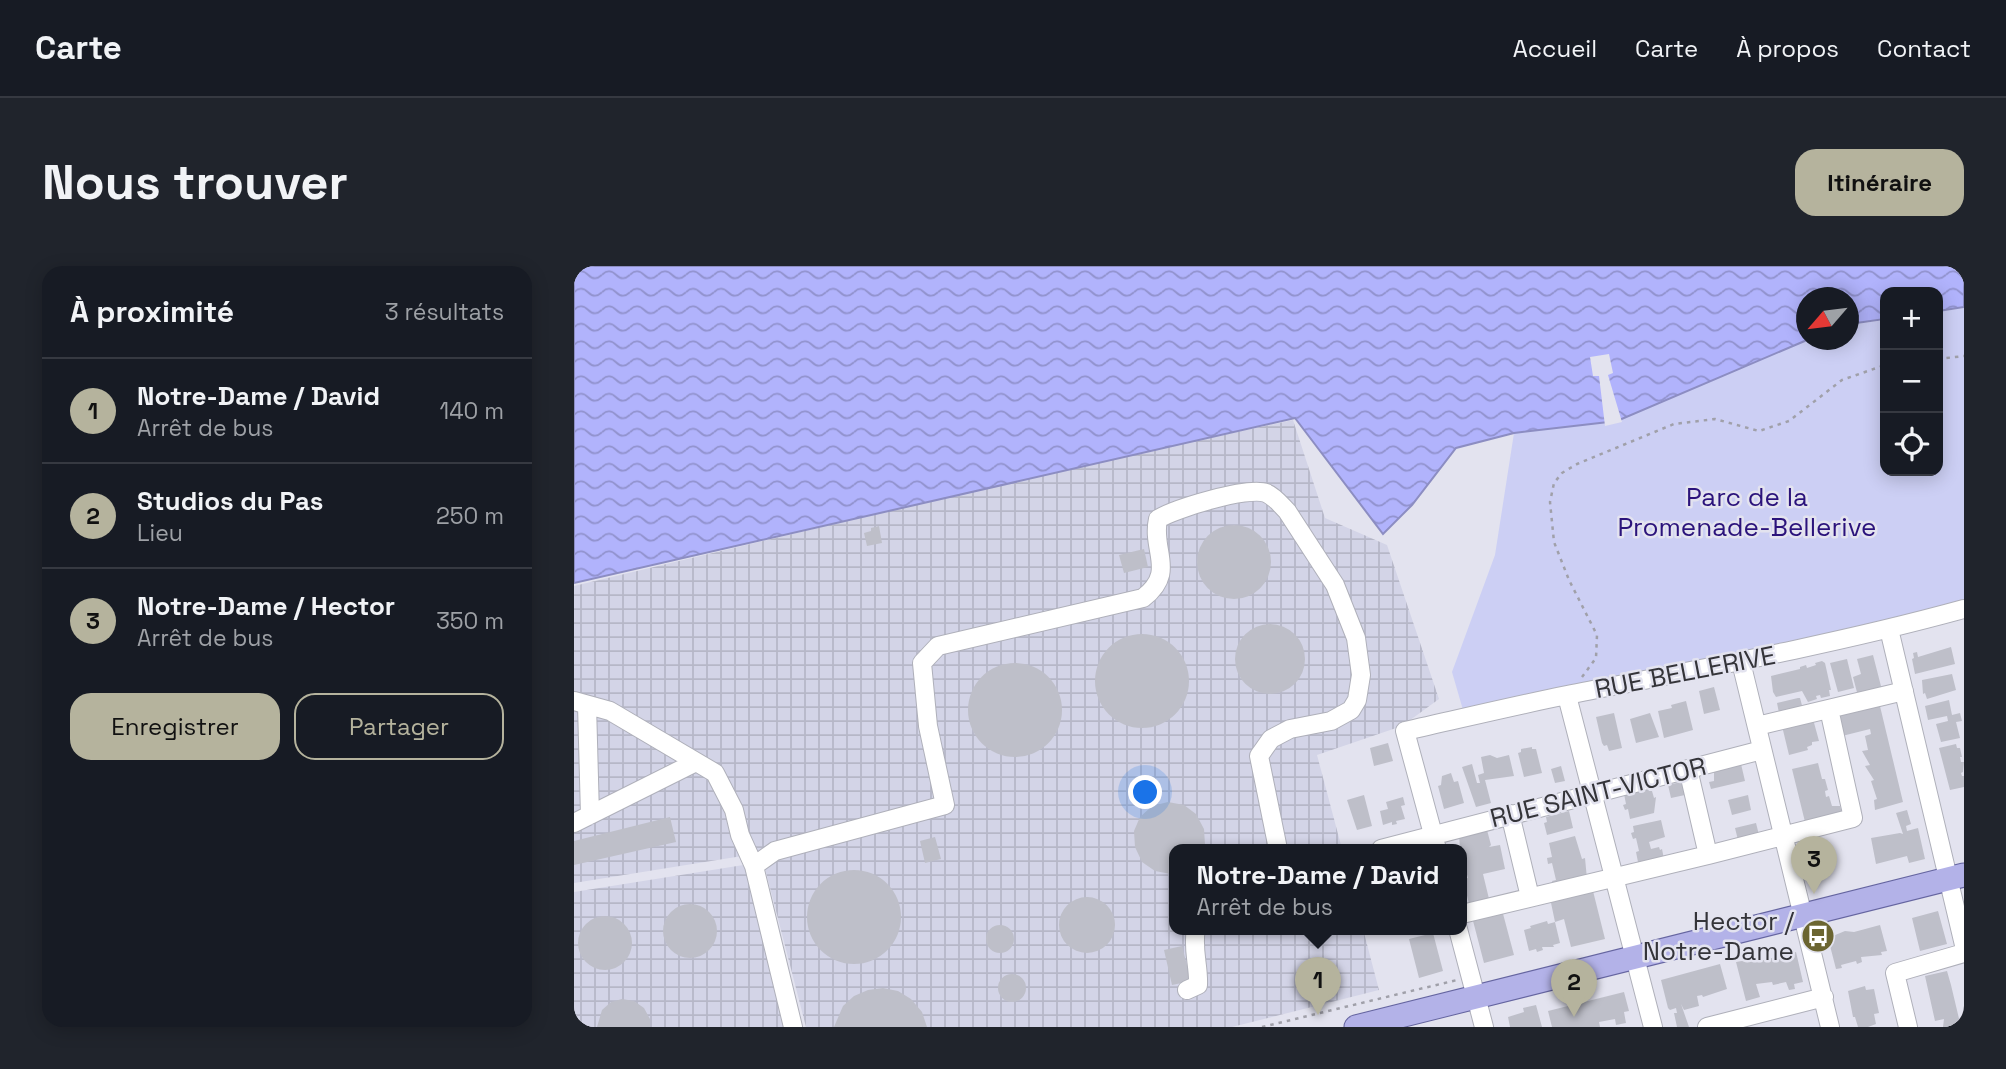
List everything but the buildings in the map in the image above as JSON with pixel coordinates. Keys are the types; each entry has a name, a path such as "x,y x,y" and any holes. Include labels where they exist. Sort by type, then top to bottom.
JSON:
{"main road":[{"path":"1356,1027 1473,987 1634,957 1956,877"}],"street":[{"path":"754,866 775,851 945,805 928,726 922,663 939,646 1143,598 1161,578 1162,563 1155,531 1158,519 1169,512 1243,492 1266,493 1287,511 1335,585 1356,638 1361,675 1357,700 1351,710 1331,721 1290,729 1270,739 1259,756 1277,844"},
{"name":"RUE BELLERIVE","path":"1435,842 1405,731 1741,662 1889,629 1964,609"},
{"path":"1889,629 1956,877 1964,945"},
{"path":"1741,662 1830,1027"},
{"path":"1756,726 1904,691"},
{"path":"1567,696 1653,1027"},
{"path":"696,762 582,819 581,703 610,711 715,773 734,810 740,835 754,866 793,1027"},
{"path":"1467,913 1853,818 1829,709"},
{"name":"RUE SAINT-VICTOR","path":"1435,842 1510,814 1762,750"},
{"path":"1688,769 1708,855"},
{"path":"1510,814 1530,897"},
{"path":"1187,990 1198,985 1193,946 1195,935"},
{"path":"1460,935 1484,1027"},
{"path":"1908,1027 1895,973 1964,953"},
{"path":"1707,1027 1746,1022 1824,997"}],"path":[{"path":"1943,358 1964,356"},
{"path":"1567,696 1596,658 1597,635 1569,580 1554,542 1550,502 1554,484 1562,473 1577,464 1674,424 1715,419 1759,431 1788,421 1842,380 1880,367"},
{"path":"1262,1027 1473,987"}],"shaded area":[{"path":"1293,420 1325,518 1387,545 1439,699 1402,726 1317,755 1341,844 1169,844 1169,935 1365,935 1379,990 1232,1027 806,1027 761,853 574,883 574,586 1077,466"},
{"path":"756,863 796,1027 574,1027 574,892"}],"green space":[{"name":"Parc de la Promenade-Bellerive","path":"1964,308 1964,605 1888,626 1463,710 1452,672 1495,555 1514,433 1617,421 1796,344 1796,350 1859,350 1859,324 1880,321 1880,476 1943,476 1943,311"}],"water":[{"path":"574,266 1964,266 1964,307 1943,310 1943,287 1880,287 1880,320 1859,323 1859,287 1796,287 1796,345 1617,421 1514,433 1456,448 1412,505 1383,534 1295,418 574,583"}],"pier":[{"path":"1609,354 1613,373 1608,375 1622,422 1605,426 1599,376 1593,376 1590,357"}],"place":[{"name":"Notre-Dame / Hector","path":"1814,894"},
{"name":"Hector / Notre-Dame","path":"1818,936"},
{"name":"Notre-Dame / David","path":"1318,1015"},
{"name":"Studios du Pas","path":"1574,1017"}]}
